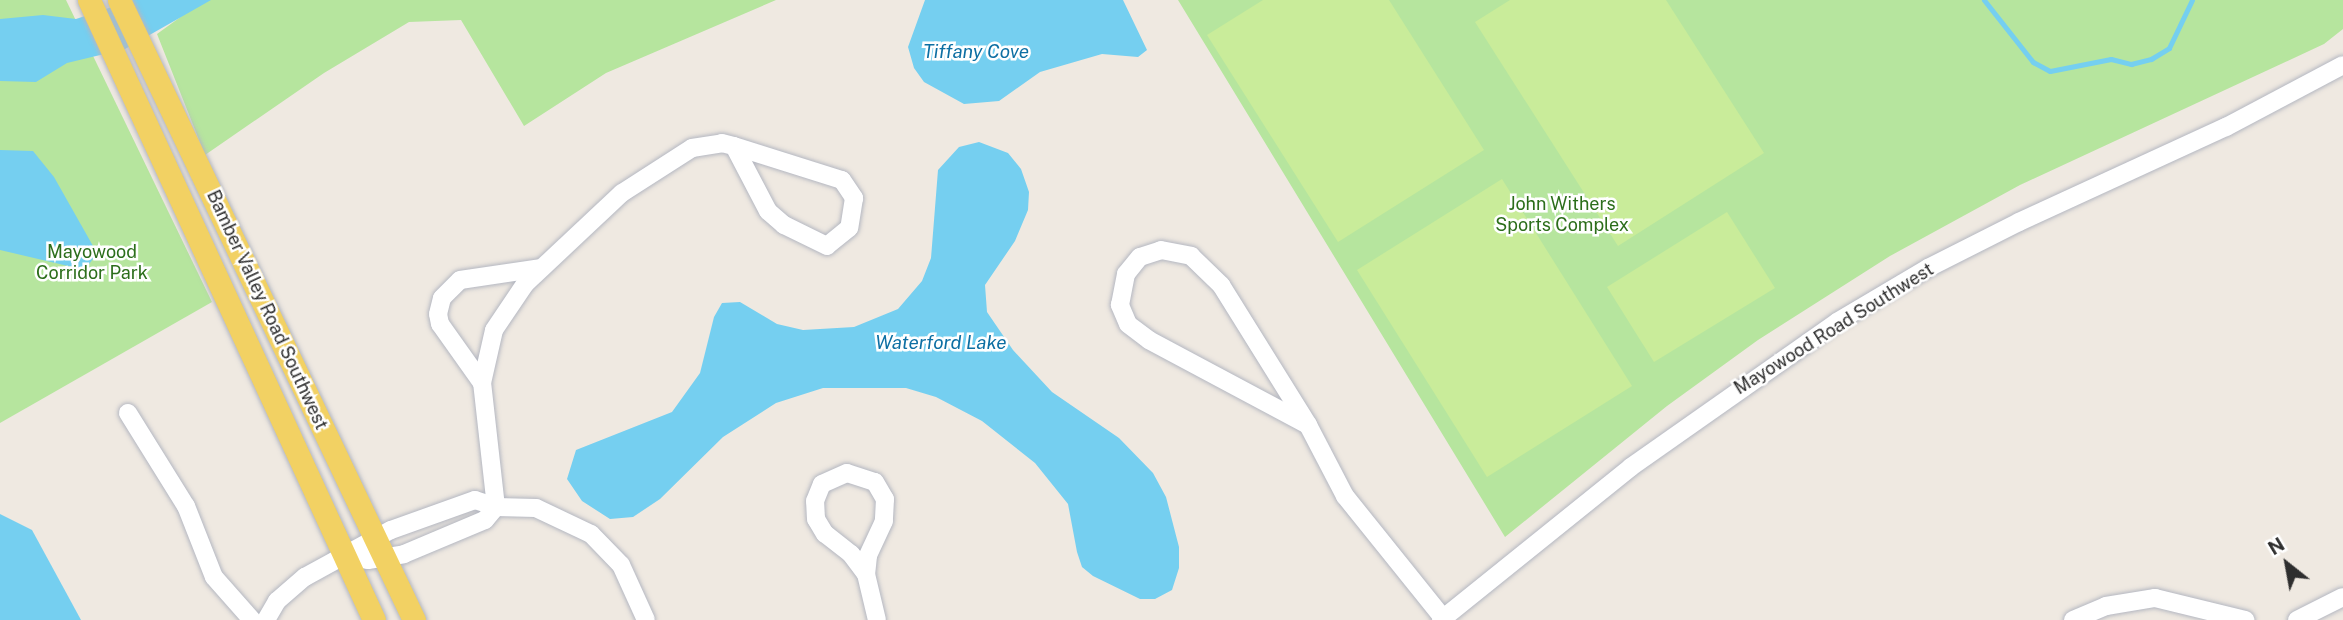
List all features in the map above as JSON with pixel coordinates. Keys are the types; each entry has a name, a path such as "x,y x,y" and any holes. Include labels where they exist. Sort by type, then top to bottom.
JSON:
{"main road":[{"name":"Bamber Valley Road Southwest","path":"89,0 374,620"},
{"name":"Bamber Valley Road Southwest","path":"120,0 414,620"}],"street":[{"name":"Mayowood Road Southwest","path":"1442,619 1631,467 1838,322 1928,268 2019,222 2226,127 2343,65"},
{"path":"345,557 386,559 485,520 496,507 482,383 494,330 540,268 634,183 702,144 734,146 848,184 855,205 842,238 818,245 784,225 768,211 734,146"},
{"path":"1308,425 1149,340 1128,324 1120,296 1133,264 1161,250 1181,251 1200,262 1239,310 1308,425 1345,496 1442,619"},
{"path":"482,383 440,324 439,305 447,290 460,280 540,268"},
{"path":"128,413 181,496 214,578 252,620"},
{"path":"866,574 851,554 825,534 816,519 815,501 822,484 847,473 874,482 885,499 884,521 868,556 866,574 877,620"},
{"path":"266,620 289,590 376,537 475,500 496,507 536,508 591,534 621,565 646,620"},
{"path":"2297,620 2343,597"},
{"path":"2073,620 2106,606 2155,598 2245,620"}],"green space":[{"name":"Mayowood Corridor Park","path":"0,0 66,0 212,302 0,423"},
{"path":"204,0 776,0 606,73 524,126 461,20 409,22 324,73 205,155 157,34"},
{"name":"John Withers Sports Complex","path":"1178,0 2343,0 2343,29 2324,44 2020,185 1890,256 1758,340 1667,406 1505,537"},
{"path":"1263,0 1389,0 1484,150 1338,242 1207,35"},
{"path":"1510,0 1666,0 1764,153 1618,246 1475,22"},
{"path":"1502,179 1632,386 1487,477 1357,270"},
{"path":"1727,212 1775,288 1654,362 1607,287"}],"water":[{"path":"133,0 211,0 125,49 67,63 36,82 0,81 0,19 43,15 76,19"},
{"name":"Tiffany Cove","path":"925,0 1123,0 1147,50 1138,57 1102,54 1040,72 999,101 964,104 924,82 914,68 908,47"},
{"name":"Waterford Lake","path":"979,142 1008,153 1021,169 1029,192 1028,210 1015,241 985,285 987,312 1013,350 1052,392 1119,438 1153,473 1166,497 1179,547 1179,568 1172,590 1155,599 1140,599 1093,576 1082,567 1068,504 1035,463 982,421 936,397 906,388 823,388 776,403 723,437 660,499 633,517 610,519 582,501 567,479 576,450 672,412 700,373 714,317 722,303 740,302 777,324 803,330 854,327 898,309 922,281 931,258 938,170 959,147"},
{"path":"0,150 33,151 54,177 97,253 85,270 0,250"},
{"path":"0,514 32,530 81,620 0,620"}],"waterway":[{"path":"1984,0 2033,62 2050,71 2111,59 2131,64 2151,59 2169,48 2192,0"}]}
